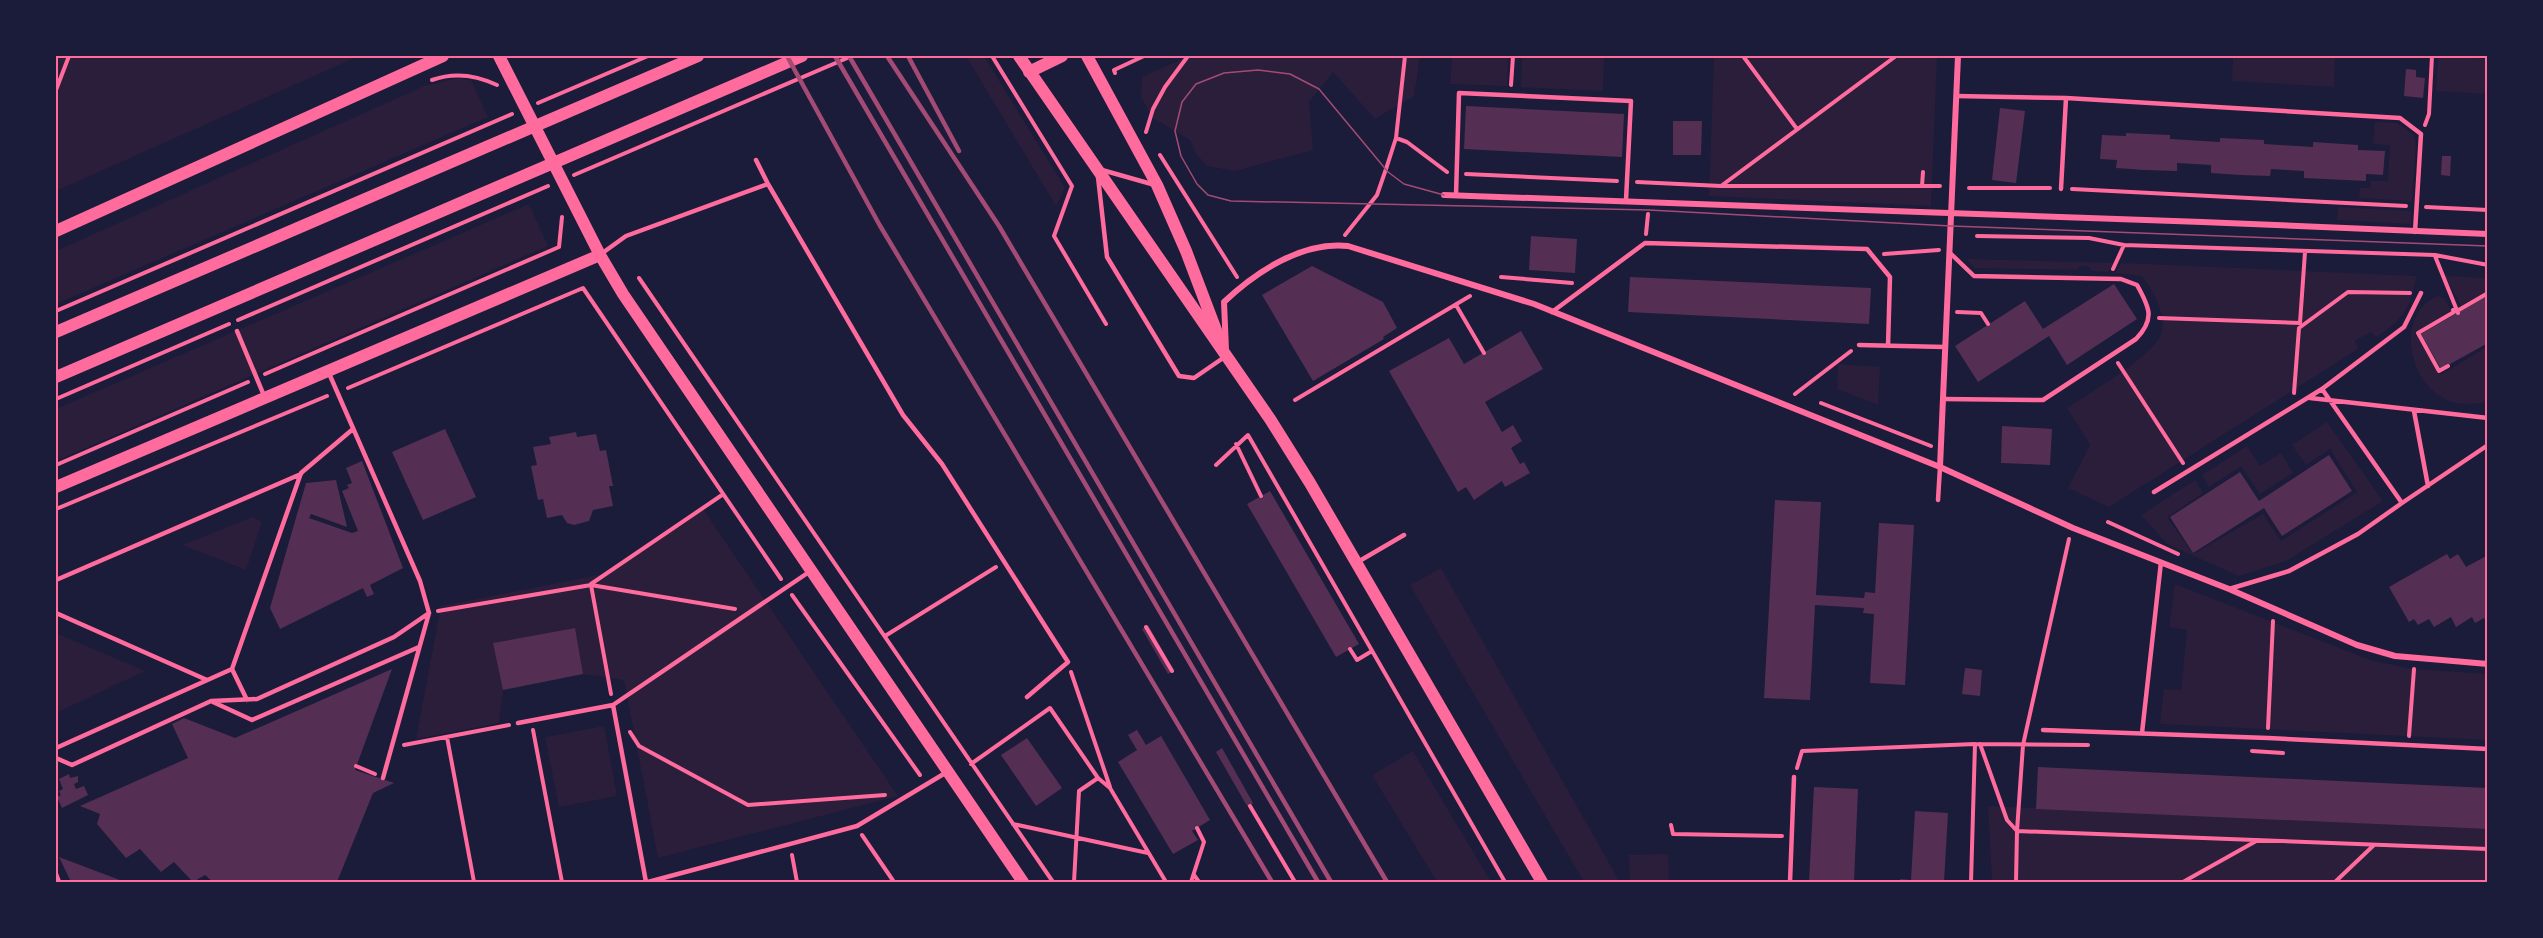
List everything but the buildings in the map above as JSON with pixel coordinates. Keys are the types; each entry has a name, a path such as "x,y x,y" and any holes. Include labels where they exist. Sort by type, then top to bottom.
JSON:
{"main road":[{"path":"56,231 443,56"},
{"path":"499,56 600,255 623,294 1023,882"},
{"path":"56,332 698,56"},
{"path":"56,377 802,56"},
{"path":"1019,56 1281,437 1542,882"},
{"path":"1029,72 1062,56"},
{"path":"1087,56 1157,185 1186,251 1226,356"},
{"path":"56,487 600,255"}],"street":[{"path":"1940,467 1958,56"},
{"path":"1444,195 1626,200 2487,234"},
{"path":"1226,356 1224,302 1242,285 1291,256 1314,247 1338,245 1364,251 1484,288 1552,312 1940,467 2073,528 2229,589 2357,645 2414,659 2487,664"}],"lane":[{"path":"1456,195 1459,93 1631,100 1626,200"},
{"path":"1956,96 2066,98 2400,118 2421,134 2415,232"},
{"path":"2061,189 2066,98"},
{"path":"756,160 800,243 903,415 942,464 1068,662 1027,697"},
{"path":"1157,185 1097,168 1107,256 1179,376 1194,378 1226,356"},
{"path":"600,255 626,236 768,183"},
{"path":"1552,312 1645,243 1867,249 1890,277 1888,346"},
{"path":"1943,399 2043,400 2136,339 2147,327 2149,317 2144,297 2137,285 2121,279 1974,276 1950,253"},
{"path":"2154,492 2310,398 2404,327 2421,293"},
{"path":"237,331 265,398"},
{"path":"1859,345 1945,347"},
{"path":"328,371 420,581 429,613 383,778"},
{"path":"2322,389 2402,503"},
{"path":"2310,398 2487,418"},
{"path":"2414,411 2428,486"},
{"path":"56,580 301,473 353,429"},
{"path":"2229,589 2289,571 2358,534 2487,445"},
{"path":"1938,500 1940,467"},
{"path":"247,700 232,669 301,473"},
{"path":"1356,563 1404,535"},
{"path":"2142,733 2161,562"},
{"path":"518,723 613,705 810,571"},
{"path":"56,613 207,680"},
{"path":"56,758 72,765 211,701 257,699 394,637 429,613"},
{"path":"211,701 252,720 419,647"},
{"path":"56,748 232,669"},
{"path":"613,705 647,882 857,826 947,772"},
{"path":"2043,730 2487,749"},
{"path":"1790,882 1794,777"},
{"path":"56,874 59,882"}],"path":[{"path":"56,90 69,56"},
{"path":"527,107 648,56"},
{"path":"568,178 852,56"},
{"path":"992,56 1072,186 1054,236 1106,324"},
{"path":"1114,70 1144,56"},
{"path":"1152,142 1146,132 1153,109 1165,87 1188,56"},
{"path":"1338,245 1377,195 1396,138 1405,56"},
{"path":"1511,95 1513,56"},
{"path":"1743,56 1797,129"},
{"path":"1721,186 1896,56"},
{"path":"2421,134 2429,114 2432,56"},
{"path":"56,310 516,112"},
{"path":"1396,138 1407,142 1448,173 1721,186 1940,187"},
{"path":"1158,151 1237,277"},
{"path":"1923,172 1923,186"},
{"path":"56,399 557,182"},
{"path":"1970,188 2061,189 2487,210"},
{"path":"1645,243 1650,202"},
{"path":"1977,236 2089,238 2124,245 2435,255 2487,265"},
{"path":"2109,279 2124,245"},
{"path":"56,465 559,247"},
{"path":"1872,255 1939,250"},
{"path":"2293,408 2305,252"},
{"path":"2435,255 2457,311"},
{"path":"1501,277 1587,284"},
{"path":"639,278 1053,882"},
{"path":"56,509 583,288 722,495 921,776 912,782"},
{"path":"2149,317 2299,326 2348,292 2421,293"},
{"path":"1295,400 1476,293"},
{"path":"2448,366 2439,371 2418,333 2454,312 2453,310 2457,311 2487,293"},
{"path":"1456,305 1484,353"},
{"path":"1947,312 1981,313 1988,324"},
{"path":"1795,394 1859,345"},
{"path":"2113,355 2189,471"},
{"path":"1785,390 1802,396"},
{"path":"1813,400 1940,450"},
{"path":"1216,465 1248,435 1505,882"},
{"path":"1236,444 1261,496"},
{"path":"591,585 722,495"},
{"path":"2109,522 2188,558"},
{"path":"2016,882 2023,745 2065,550 2073,528"},
{"path":"885,636 1004,562"},
{"path":"591,585 613,705"},
{"path":"429,613 591,585 751,611"},
{"path":"2266,752 2274,609"},
{"path":"1146,627 1172,671"},
{"path":"1350,649 1357,660 1372,651"},
{"path":"2408,745 2414,659"},
{"path":"1068,662 1110,788 1166,882"},
{"path":"971,764 1050,708 1098,778 1110,788"},
{"path":"531,721 562,882"},
{"path":"392,748 518,723"},
{"path":"629,729 639,746 748,805 893,795"},
{"path":"447,737 474,882"},
{"path":"1978,744 2007,820 2017,831 2487,849"},
{"path":"1971,882 1978,744"},
{"path":"1794,777 1802,751 1978,744 2090,745"},
{"path":"2242,751 2290,753"},
{"path":"356,766 383,778"},
{"path":"1074,882 1079,790 1098,778"},
{"path":"1250,806 1295,882"},
{"path":"1012,824 1148,853"},
{"path":"1671,825 1673,834 1792,836"},
{"path":"857,826 892,882"},
{"path":"1191,882 1204,842 1197,828"},
{"path":"2183,882 2259,840"},
{"path":"790,845 797,882"},
{"path":"2335,882 2374,845"},
{"path":"1194,874 1199,882"},
{"path":"1705,882 1747,882"}],"shaded area":[{"path":"56,56 359,56 56,191"},
{"path":"966,56 984,56 1065,188 1056,206"},
{"path":"1189,56 1420,56 1414,96 1375,119 1333,72 1309,102 1313,150 1235,171 1207,166 1196,154 1190,140 1153,118 1141,97 1142,77"},
{"path":"1452,56 1508,56 1507,86 1450,84"},
{"path":"1522,56 1604,56 1603,91 1521,87"},
{"path":"1714,56 1937,56 1931,206 1709,196"},
{"path":"2233,56 2335,56 2334,87 2232,81"},
{"path":"2438,56 2487,59 2487,94 2436,91"},
{"path":"457,78 471,80 488,117 56,304 56,251 424,86"},
{"path":"2375,122 2397,123 2414,135 2416,145 2412,201 2359,198 2360,188 2370,188 2371,181 2388,181 2390,145 2373,144"},
{"path":"529,204 548,246 56,461 56,409"},
{"path":"2338,207 2411,211 2411,224 2337,220"},
{"path":"1966,259 2114,263 2108,272 2092,271 2089,267 2080,266 2077,270 1975,268"},
{"path":"2122,263 2416,276 2409,305 2400,318 2386,331 2376,337 2370,332 2355,341 2358,349 2109,507 2068,488 2090,445 2067,408 2136,362 2158,340 2162,331 2162,316 2150,287 2141,276 2115,273"},
{"path":"2445,276 2487,278 2487,291 2461,306"},
{"path":"2438,296 2444,298 2452,311 2415,332 2440,375 2487,347 2487,402 2462,404 2447,400 2423,379 2415,364 2411,348 2411,332 2415,317 2424,305"},
{"path":"1838,364 1880,367 1878,405 1837,389"},
{"path":"2327,422 2383,501 2286,561 2239,576 2167,544 2141,515 2195,480 2203,493 2167,517 2193,554 2263,514 2281,541 2357,492 2330,449 2306,465 2292,445"},
{"path":"2247,446 2260,466 2281,453 2293,473 2260,494 2241,466 2209,487 2202,475"},
{"path":"701,506 898,796 658,858 624,680 583,674 574,628 494,643 503,690 499,723 416,739 441,606 604,574"},
{"path":"253,517 262,522 246,570 182,545"},
{"path":"1441,568 1620,882 1584,882 1410,585"},
{"path":"2175,584 2373,661 2414,669 2487,674 2487,740 2160,724 2164,689 2181,690 2187,630 2169,627"},
{"path":"56,633 145,671 56,713"},
{"path":"604,726 617,796 559,807 545,737"},
{"path":"1413,751 1491,882 1437,882 1372,775"},
{"path":"1988,806 2487,829 2487,882 1992,882"},
{"path":"1668,854 1669,882 1630,882 1629,855"}],"tram line":[{"path":"1444,195 1404,184 1388,172 1319,89 1290,74 1258,70 1224,73 1196,84 1182,102 1175,131 1181,156 1197,184 1208,195 1231,201 1649,210 1951,226 2488,246"}],"railway":[{"path":"787,56 879,224 1272,882"},
{"path":"835,56 1318,882"},
{"path":"849,56 1331,882"},
{"path":"887,56 999,226 1387,882"},
{"path":"908,56 959,151"}]}
